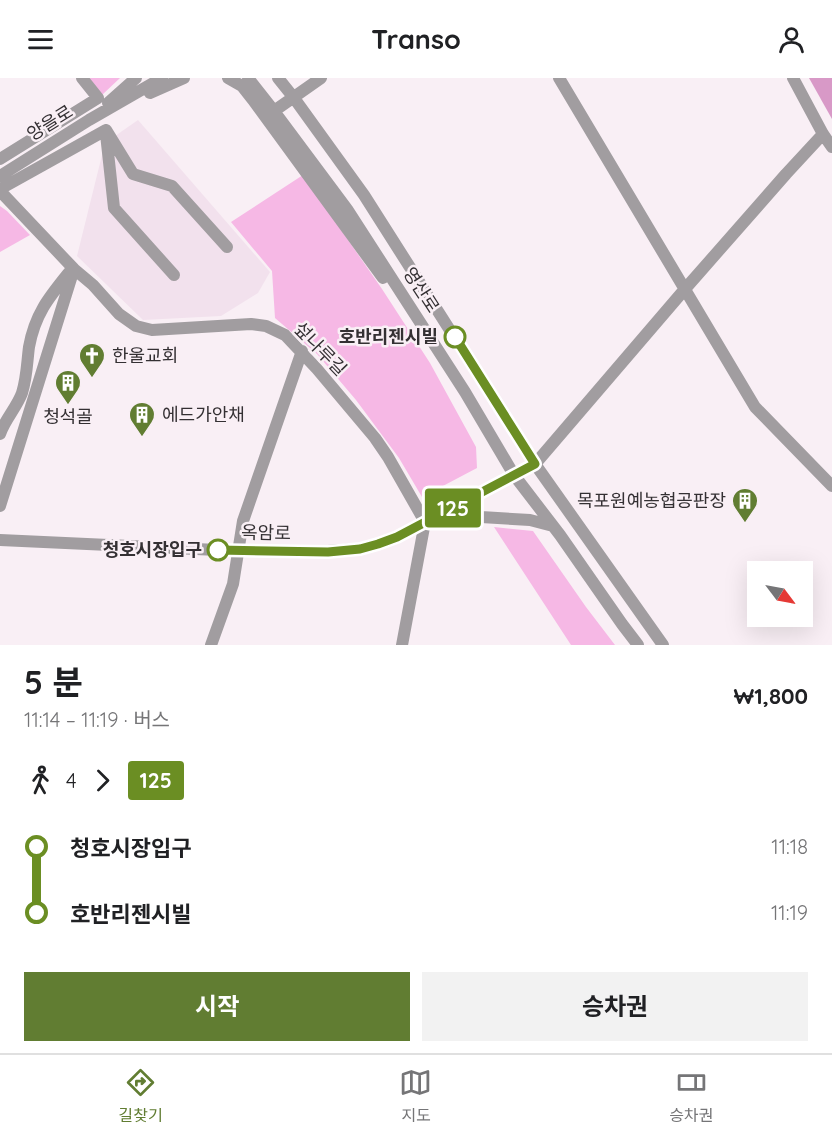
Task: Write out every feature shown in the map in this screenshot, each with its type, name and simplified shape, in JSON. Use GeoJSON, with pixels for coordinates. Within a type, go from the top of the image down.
{"type":"FeatureCollection","features":[{"type":"Feature","properties":{"kind":"street"},"geometry":{"type":"LineString","coordinates":[[0,159],[98,98],[82,78]]}},
{"type":"Feature","properties":{"kind":"street"},"geometry":{"type":"LineString","coordinates":[[89,120],[136,78]]}},
{"type":"Feature","properties":{"kind":"street","name":"양을로"},"geometry":{"type":"LineString","coordinates":[[89,120],[148,78]]}},
{"type":"Feature","properties":{"kind":"street","name":"양을로"},"geometry":{"type":"LineString","coordinates":[[0,176],[89,120],[162,78]]}},
{"type":"Feature","properties":{"kind":"street"},"geometry":{"type":"LineString","coordinates":[[89,120],[184,78]]}},
{"type":"Feature","properties":{"kind":"street"},"geometry":{"type":"LineString","coordinates":[[228,78],[242,86],[254,100],[465,392]]}},
{"type":"Feature","properties":{"kind":"street","name":"영산로"},"geometry":{"type":"LineString","coordinates":[[248,78],[347,209],[465,392],[514,475],[638,645]]}},
{"type":"Feature","properties":{"kind":"street","name":"영산로"},"geometry":{"type":"LineString","coordinates":[[278,78],[364,195],[535,464],[663,645]]}},
{"type":"Feature","properties":{"kind":"street"},"geometry":{"type":"LineString","coordinates":[[274,111],[321,78]]}},
{"type":"Feature","properties":{"kind":"street"},"geometry":{"type":"LineString","coordinates":[[559,78],[756,406],[832,486]]}},
{"type":"Feature","properties":{"kind":"street"},"geometry":{"type":"LineString","coordinates":[[793,78],[832,147]]}},
{"type":"Feature","properties":{"kind":"street"},"geometry":{"type":"LineString","coordinates":[[0,190],[106,130]]}},
{"type":"Feature","properties":{"kind":"street"},"geometry":{"type":"LineString","coordinates":[[106,130],[133,174],[172,186],[227,247]]}},
{"type":"Feature","properties":{"kind":"street"},"geometry":{"type":"LineString","coordinates":[[106,130],[114,208],[174,275]]}},
{"type":"Feature","properties":{"kind":"street"},"geometry":{"type":"LineString","coordinates":[[535,464],[685,289],[823,134]]}},
{"type":"Feature","properties":{"kind":"street","name":"섶나루길"},"geometry":{"type":"LineString","coordinates":[[0,190],[119,314],[136,326],[152,330],[252,324],[266,326],[285,335],[302,351],[375,438],[425,522]]}},
{"type":"Feature","properties":{"kind":"street"},"geometry":{"type":"LineString","coordinates":[[0,434],[22,393],[36,321],[46,300],[74,268]]}},
{"type":"Feature","properties":{"kind":"street"},"geometry":{"type":"LineString","coordinates":[[0,506],[74,268]]}},
{"type":"Feature","properties":{"kind":"street"},"geometry":{"type":"LineString","coordinates":[[211,645],[233,584],[243,521],[302,351]]}},
{"type":"Feature","properties":{"kind":"street","name":"옥암로"},"geometry":{"type":"LineString","coordinates":[[0,540],[239,551],[328,552],[360,549],[397,537],[535,464]]}},
{"type":"Feature","properties":{"kind":"street"},"geometry":{"type":"LineString","coordinates":[[445,512],[530,520],[553,526]]}},
{"type":"Feature","properties":{"kind":"street"},"geometry":{"type":"LineString","coordinates":[[402,645],[425,522]]}},
{"type":"Feature","properties":{"kind":"shaded area"},"geometry":{"type":"Polygon","coordinates":[[[89,78],[120,78],[102,95],[89,78]]]}},
{"type":"Feature","properties":{"kind":"shaded area"},"geometry":{"type":"Polygon","coordinates":[[[809,78],[832,78],[832,119],[809,78]]]}},
{"type":"Feature","properties":{"kind":"shaded area"},"geometry":{"type":"Polygon","coordinates":[[[138,120],[270,272],[258,293],[221,316],[143,320],[77,256],[105,143],[138,120]]]}},
{"type":"Feature","properties":{"kind":"shaded area"},"geometry":{"type":"Polygon","coordinates":[[[303,175],[430,363],[476,447],[477,468],[422,497],[399,458],[356,400],[317,354],[275,318],[272,271],[231,222],[303,175]]]}},
{"type":"Feature","properties":{"kind":"shaded area"},"geometry":{"type":"Polygon","coordinates":[[[0,206],[30,235],[0,252],[0,206]]]}},
{"type":"Feature","properties":{"kind":"shaded area"},"geometry":{"type":"Polygon","coordinates":[[[494,527],[533,531],[615,645],[571,645],[494,527]]]}},
{"type":"Feature","properties":{"kind":"bus line","name":"125"},"geometry":{"type":"LineString","coordinates":[[218,550],[328,552],[360,549],[397,537],[535,464],[455,337]]}},
{"type":"Feature","properties":{"kind":"place","name":"호반리젠시빌"},"geometry":{"type":"Point","coordinates":[455,337]}},
{"type":"Feature","properties":{"kind":"place","name":"한울교회"},"geometry":{"type":"Point","coordinates":[92,379]}},
{"type":"Feature","properties":{"kind":"place","name":"청석골"},"geometry":{"type":"Point","coordinates":[68,406]}},
{"type":"Feature","properties":{"kind":"place","name":"에드가안채"},"geometry":{"type":"Point","coordinates":[142,438]}},
{"type":"Feature","properties":{"kind":"place","name":"목포원예농협공판장"},"geometry":{"type":"Point","coordinates":[745,524]}},
{"type":"Feature","properties":{"kind":"place","name":"청호시장입구"},"geometry":{"type":"Point","coordinates":[218,550]}}]}
